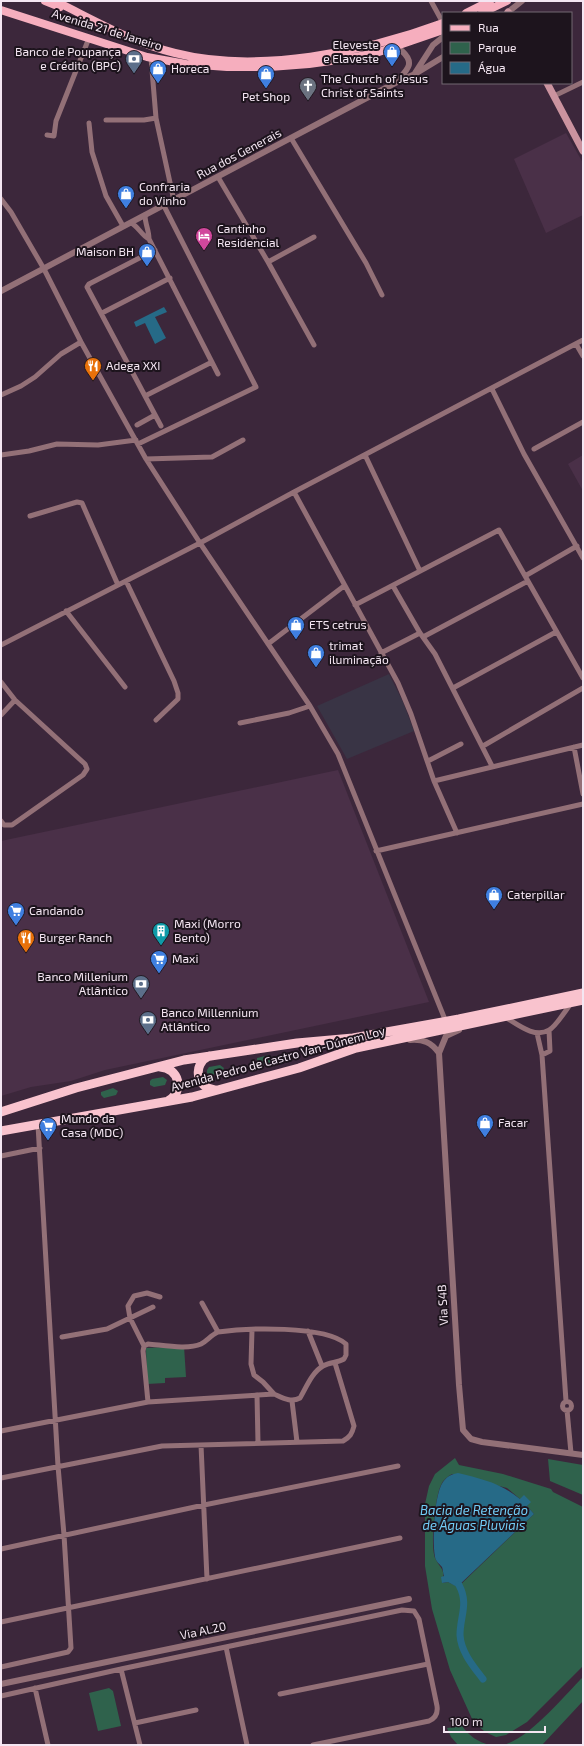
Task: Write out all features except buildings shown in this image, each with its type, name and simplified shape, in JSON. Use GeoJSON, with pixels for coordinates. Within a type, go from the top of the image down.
{"type":"FeatureCollection","features":[{"type":"Feature","properties":{"kind":"highway","name":"Avenida Pedro de Castro Van-Dúnem Loy"},"geometry":{"type":"LineString","coordinates":[[1,1112],[76,1088],[184,1060],[297,1043],[353,1038],[446,1022],[583,993]]}},
{"type":"Feature","properties":{"kind":"highway","name":"Avenida Pedro de Castro Van-Dúnem Loy"},"geometry":{"type":"LineString","coordinates":[[1,1131],[165,1102],[221,1090],[311,1065],[356,1048],[583,1000]]}},
{"type":"Feature","properties":{"kind":"highway"},"geometry":{"type":"LineString","coordinates":[[212,1055],[200,1063],[198,1072],[199,1078],[206,1088],[221,1090]]}},
{"type":"Feature","properties":{"kind":"highway"},"geometry":{"type":"LineString","coordinates":[[157,1067],[171,1070],[178,1080],[178,1088],[176,1093],[170,1100],[165,1102]]}},
{"type":"Feature","properties":{"kind":"main road"},"geometry":{"type":"LineString","coordinates":[[45,1],[86,17]]}},
{"type":"Feature","properties":{"kind":"main road","name":"Avenida 21 de Janeiro"},"geometry":{"type":"LineString","coordinates":[[55,1],[124,34],[173,53],[198,58],[233,61],[277,59],[342,52],[411,34],[442,23]]}},
{"type":"Feature","properties":{"kind":"main road"},"geometry":{"type":"LineString","coordinates":[[468,12],[490,1]]}},
{"type":"Feature","properties":{"kind":"main road"},"geometry":{"type":"LineString","coordinates":[[484,12],[507,1]]}},
{"type":"Feature","properties":{"kind":"main road"},"geometry":{"type":"LineString","coordinates":[[1,3],[8,8],[80,35]]}},
{"type":"Feature","properties":{"kind":"main road","name":"Avenida 21 de Janeiro"},"geometry":{"type":"LineString","coordinates":[[1,10],[151,58],[186,64],[228,67],[270,67],[309,64],[376,53],[442,30]]}},
{"type":"Feature","properties":{"kind":"main road"},"geometry":{"type":"LineString","coordinates":[[548,84],[583,151]]}},
{"type":"Feature","properties":{"kind":"street"},"geometry":{"type":"LineString","coordinates":[[431,1],[442,21]]}},
{"type":"Feature","properties":{"kind":"street"},"geometry":{"type":"LineString","coordinates":[[508,12],[522,1]]}},
{"type":"Feature","properties":{"kind":"street"},"geometry":{"type":"LineString","coordinates":[[47,135],[54,136],[59,114],[89,38]]}},
{"type":"Feature","properties":{"kind":"street"},"geometry":{"type":"LineString","coordinates":[[415,74],[433,45],[442,38]]}},
{"type":"Feature","properties":{"kind":"street"},"geometry":{"type":"LineString","coordinates":[[376,53],[394,50],[402,51],[408,56],[410,63],[408,70],[397,82]]}},
{"type":"Feature","properties":{"kind":"street"},"geometry":{"type":"LineString","coordinates":[[151,58],[156,118],[174,201]]}},
{"type":"Feature","properties":{"kind":"street","name":"Rua dos Generais"},"geometry":{"type":"LineString","coordinates":[[1,291],[397,82],[415,74],[442,58]]}},
{"type":"Feature","properties":{"kind":"street"},"geometry":{"type":"LineString","coordinates":[[554,96],[583,82]]}},
{"type":"Feature","properties":{"kind":"street"},"geometry":{"type":"LineString","coordinates":[[106,120],[144,120],[156,118]]}},
{"type":"Feature","properties":{"kind":"street"},"geometry":{"type":"LineString","coordinates":[[89,123],[92,152],[106,196],[123,226]]}},
{"type":"Feature","properties":{"kind":"street"},"geometry":{"type":"LineString","coordinates":[[291,138],[366,263],[382,295]]}},
{"type":"Feature","properties":{"kind":"street"},"geometry":{"type":"LineString","coordinates":[[218,177],[268,262],[314,345]]}},
{"type":"Feature","properties":{"kind":"street"},"geometry":{"type":"LineString","coordinates":[[1,198],[44,268],[81,342],[146,459],[200,543],[310,706],[338,754],[446,1022]]}},
{"type":"Feature","properties":{"kind":"street"},"geometry":{"type":"LineString","coordinates":[[1,455],[29,451],[57,444],[98,445],[137,442],[256,386],[164,206]]}},
{"type":"Feature","properties":{"kind":"street"},"geometry":{"type":"LineString","coordinates":[[145,215],[145,224],[149,232],[149,239],[218,374]]}},
{"type":"Feature","properties":{"kind":"street"},"geometry":{"type":"LineString","coordinates":[[131,223],[138,227],[143,236],[149,239]]}},
{"type":"Feature","properties":{"kind":"street"},"geometry":{"type":"LineString","coordinates":[[143,236],[147,235],[149,232]]}},
{"type":"Feature","properties":{"kind":"street"},"geometry":{"type":"LineString","coordinates":[[268,262],[314,237]]}},
{"type":"Feature","properties":{"kind":"street"},"geometry":{"type":"LineString","coordinates":[[155,250],[88,285],[161,426]]}},
{"type":"Feature","properties":{"kind":"street"},"geometry":{"type":"LineString","coordinates":[[102,313],[170,278]]}},
{"type":"Feature","properties":{"kind":"street"},"geometry":{"type":"LineString","coordinates":[[1,645],[200,543],[583,340]]}},
{"type":"Feature","properties":{"kind":"street"},"geometry":{"type":"LineString","coordinates":[[1,395],[21,386],[35,377],[61,354],[81,342]]}},
{"type":"Feature","properties":{"kind":"street"},"geometry":{"type":"LineString","coordinates":[[576,344],[583,356]]}},
{"type":"Feature","properties":{"kind":"street"},"geometry":{"type":"LineString","coordinates":[[145,396],[212,362]]}},
{"type":"Feature","properties":{"kind":"street"},"geometry":{"type":"LineString","coordinates":[[492,389],[524,454],[583,558]]}},
{"type":"Feature","properties":{"kind":"street"},"geometry":{"type":"LineString","coordinates":[[137,425],[155,415]]}},
{"type":"Feature","properties":{"kind":"street"},"geometry":{"type":"LineString","coordinates":[[534,449],[583,422]]}},
{"type":"Feature","properties":{"kind":"street"},"geometry":{"type":"LineString","coordinates":[[146,459],[212,457],[243,440]]}},
{"type":"Feature","properties":{"kind":"street"},"geometry":{"type":"LineString","coordinates":[[365,455],[420,571]]}},
{"type":"Feature","properties":{"kind":"street"},"geometry":{"type":"LineString","coordinates":[[294,492],[398,683],[411,714],[434,781],[457,833]]}},
{"type":"Feature","properties":{"kind":"street"},"geometry":{"type":"LineString","coordinates":[[30,516],[77,502],[82,503],[118,585]]}},
{"type":"Feature","properties":{"kind":"street"},"geometry":{"type":"LineString","coordinates":[[355,605],[499,530],[583,678]]}},
{"type":"Feature","properties":{"kind":"street"},"geometry":{"type":"LineString","coordinates":[[525,576],[577,546]]}},
{"type":"Feature","properties":{"kind":"street"},"geometry":{"type":"LineString","coordinates":[[126,581],[174,681],[178,693],[178,699],[156,720]]}},
{"type":"Feature","properties":{"kind":"street"},"geometry":{"type":"LineString","coordinates":[[381,653],[422,635],[528,581]]}},
{"type":"Feature","properties":{"kind":"street"},"geometry":{"type":"LineString","coordinates":[[268,644],[344,586]]}},
{"type":"Feature","properties":{"kind":"street"},"geometry":{"type":"LineString","coordinates":[[394,586],[422,635],[435,654],[492,766]]}},
{"type":"Feature","properties":{"kind":"street"},"geometry":{"type":"LineString","coordinates":[[66,611],[125,687]]}},
{"type":"Feature","properties":{"kind":"street"},"geometry":{"type":"LineString","coordinates":[[453,688],[556,632]]}},
{"type":"Feature","properties":{"kind":"street"},"geometry":{"type":"LineString","coordinates":[[1,682],[15,700],[85,764],[87,769],[86,772],[12,825],[4,825],[1,821]]}},
{"type":"Feature","properties":{"kind":"street"},"geometry":{"type":"LineString","coordinates":[[483,746],[583,688]]}},
{"type":"Feature","properties":{"kind":"street"},"geometry":{"type":"LineString","coordinates":[[1,715],[15,700]]}},
{"type":"Feature","properties":{"kind":"street"},"geometry":{"type":"LineString","coordinates":[[240,723],[310,706]]}},
{"type":"Feature","properties":{"kind":"street"},"geometry":{"type":"LineString","coordinates":[[428,761],[461,744]]}},
{"type":"Feature","properties":{"kind":"street"},"geometry":{"type":"LineString","coordinates":[[434,781],[583,745]]}},
{"type":"Feature","properties":{"kind":"street"},"geometry":{"type":"LineString","coordinates":[[574,747],[583,794]]}},
{"type":"Feature","properties":{"kind":"street"},"geometry":{"type":"LineString","coordinates":[[376,851],[583,804]]}},
{"type":"Feature","properties":{"kind":"street"},"geometry":{"type":"LineString","coordinates":[[505,1017],[530,1031],[537,1033],[549,1030],[572,1003]]}},
{"type":"Feature","properties":{"kind":"street"},"geometry":{"type":"LineString","coordinates":[[391,1041],[425,1041],[430,1043],[439,1053],[443,1041],[451,1033],[484,1022]]}},
{"type":"Feature","properties":{"kind":"street"},"geometry":{"type":"LineString","coordinates":[[542,1055],[550,1051],[549,1030]]}},
{"type":"Feature","properties":{"kind":"street"},"geometry":{"type":"LineString","coordinates":[[537,1033],[542,1055],[566,1401],[569,1402],[571,1406],[567,1410],[571,1453]]}},
{"type":"Feature","properties":{"kind":"street","name":"Via S4B"},"geometry":{"type":"LineString","coordinates":[[439,1053],[463,1430],[471,1439],[482,1442],[583,1455]]}},
{"type":"Feature","properties":{"kind":"street"},"geometry":{"type":"LineString","coordinates":[[1,1667],[70,1650],[69,1607],[55,1420],[38,1125]]}},
{"type":"Feature","properties":{"kind":"street"},"geometry":{"type":"LineString","coordinates":[[1,1156],[40,1148]]}},
{"type":"Feature","properties":{"kind":"street"},"geometry":{"type":"LineString","coordinates":[[148,1402],[143,1350],[144,1346],[130,1318],[128,1306],[134,1296],[147,1293],[160,1297]]}},
{"type":"Feature","properties":{"kind":"street"},"geometry":{"type":"LineString","coordinates":[[202,1303],[218,1332]]}},
{"type":"Feature","properties":{"kind":"street"},"geometry":{"type":"LineString","coordinates":[[62,1337],[107,1329],[153,1307]]}},
{"type":"Feature","properties":{"kind":"street"},"geometry":{"type":"LineString","coordinates":[[144,1346],[148,1344],[190,1347],[198,1346],[205,1342],[211,1335],[218,1332],[252,1330],[308,1331],[333,1336],[341,1340],[346,1344],[346,1356],[344,1359],[335,1364],[322,1366],[317,1370],[300,1398],[292,1401],[274,1394],[254,1374],[251,1364],[252,1330]]}},
{"type":"Feature","properties":{"kind":"street"},"geometry":{"type":"LineString","coordinates":[[308,1331],[322,1366]]}},
{"type":"Feature","properties":{"kind":"street"},"geometry":{"type":"LineString","coordinates":[[1,1478],[162,1446],[297,1442],[343,1440],[349,1438],[354,1426],[335,1364]]}},
{"type":"Feature","properties":{"kind":"street"},"geometry":{"type":"LineString","coordinates":[[1,1432],[148,1402],[274,1394]]}},
{"type":"Feature","properties":{"kind":"street"},"geometry":{"type":"LineString","coordinates":[[257,1395],[258,1443]]}},
{"type":"Feature","properties":{"kind":"street"},"geometry":{"type":"LineString","coordinates":[[292,1401],[297,1442]]}},
{"type":"Feature","properties":{"kind":"street"},"geometry":{"type":"LineString","coordinates":[[201,1444],[207,1579]]}},
{"type":"Feature","properties":{"kind":"street"},"geometry":{"type":"LineString","coordinates":[[1,1549],[204,1505],[398,1466]]}},
{"type":"Feature","properties":{"kind":"street"},"geometry":{"type":"LineString","coordinates":[[1,1622],[400,1538]]}},
{"type":"Feature","properties":{"kind":"street","name":"Via AL20"},"geometry":{"type":"LineString","coordinates":[[1,1684],[409,1599]]}},
{"type":"Feature","properties":{"kind":"street"},"geometry":{"type":"LineString","coordinates":[[1,1696],[226,1647],[410,1610],[414,1611],[418,1616],[438,1711],[433,1719],[313,1745]]}},
{"type":"Feature","properties":{"kind":"street"},"geometry":{"type":"LineString","coordinates":[[226,1647],[247,1745]]}},
{"type":"Feature","properties":{"kind":"street"},"geometry":{"type":"LineString","coordinates":[[280,1694],[428,1664]]}},
{"type":"Feature","properties":{"kind":"street"},"geometry":{"type":"LineString","coordinates":[[121,1669],[140,1745]]}},
{"type":"Feature","properties":{"kind":"street"},"geometry":{"type":"LineString","coordinates":[[35,1688],[48,1745]]}},
{"type":"Feature","properties":{"kind":"street"},"geometry":{"type":"LineString","coordinates":[[135,1723],[196,1710]]}},
{"type":"Feature","properties":{"kind":"shaded area"},"geometry":{"type":"Polygon","coordinates":[[[566,133],[583,163],[583,215],[546,233],[514,159],[566,133]]]}},
{"type":"Feature","properties":{"kind":"shaded area"},"geometry":{"type":"Polygon","coordinates":[[[583,455],[583,491],[568,464],[583,455]]]}},
{"type":"Feature","properties":{"kind":"shaded area"},"geometry":{"type":"Polygon","coordinates":[[[389,674],[403,702],[414,731],[347,759],[317,706],[389,674]]]}},
{"type":"Feature","properties":{"kind":"shaded area","name":"Maxi (Morro Bento)"},"geometry":{"type":"Polygon","coordinates":[[[338,770],[429,1002],[105,1070],[71,1081],[31,1087],[1,1096],[1,841],[338,770]]]}},
{"type":"Feature","properties":{"kind":"green space"},"geometry":{"type":"Polygon","coordinates":[[[269,1055],[273,1058],[271,1063],[260,1065],[257,1064],[257,1058],[269,1055]]]}},
{"type":"Feature","properties":{"kind":"green space"},"geometry":{"type":"Polygon","coordinates":[[[220,1065],[224,1068],[222,1073],[211,1075],[207,1073],[209,1067],[220,1065]]]}},
{"type":"Feature","properties":{"kind":"green space"},"geometry":{"type":"Polygon","coordinates":[[[163,1077],[167,1080],[165,1085],[154,1087],[150,1085],[150,1081],[152,1079],[163,1077]]]}},
{"type":"Feature","properties":{"kind":"green space"},"geometry":{"type":"Polygon","coordinates":[[[113,1088],[118,1091],[116,1095],[104,1098],[101,1095],[101,1092],[113,1088]]]}},
{"type":"Feature","properties":{"kind":"green space"},"geometry":{"type":"Polygon","coordinates":[[[184,1346],[186,1377],[165,1378],[165,1383],[147,1384],[146,1348],[184,1346]]]}},
{"type":"Feature","properties":{"kind":"green space"},"geometry":{"type":"Polygon","coordinates":[[[455,1458],[459,1465],[503,1474],[551,1489],[553,1492],[583,1507],[583,1666],[527,1722],[506,1735],[496,1737],[485,1732],[473,1721],[450,1670],[432,1609],[425,1566],[425,1504],[429,1486],[435,1474],[455,1458]],[[452,1474],[443,1482],[439,1491],[435,1510],[433,1532],[435,1558],[443,1571],[442,1583],[448,1582],[458,1587],[534,1514],[527,1506],[530,1502],[520,1499],[507,1488],[452,1474]]]}},
{"type":"Feature","properties":{"kind":"green space"},"geometry":{"type":"Polygon","coordinates":[[[548,1459],[583,1465],[583,1495],[550,1481],[548,1459]]]}},
{"type":"Feature","properties":{"kind":"green space"},"geometry":{"type":"Polygon","coordinates":[[[583,1677],[583,1701],[542,1745],[503,1745],[524,1735],[535,1726],[583,1677]]]}},
{"type":"Feature","properties":{"kind":"green space"},"geometry":{"type":"Polygon","coordinates":[[[109,1688],[113,1691],[121,1726],[98,1731],[89,1693],[109,1688]]]}},
{"type":"Feature","properties":{"kind":"green space"},"geometry":{"type":"Polygon","coordinates":[[[462,1726],[474,1738],[490,1745],[458,1745],[451,1737],[447,1728],[462,1726]]]}},
{"type":"Feature","properties":{"kind":"water"},"geometry":{"type":"Polygon","coordinates":[[[164,307],[167,312],[155,317],[166,338],[155,344],[145,323],[136,327],[134,322],[164,307]]]}},
{"type":"Feature","properties":{"kind":"water","name":"Bacia de Retenção de Águas Pluviais"},"geometry":{"type":"Polygon","coordinates":[[[458,1473],[498,1485],[520,1499],[524,1495],[531,1502],[527,1506],[534,1514],[457,1587],[448,1582],[442,1583],[441,1577],[444,1576],[442,1567],[435,1559],[434,1518],[440,1488],[443,1482],[446,1478],[458,1473]]]}},
{"type":"Feature","properties":{"kind":"waterway"},"geometry":{"type":"LineString","coordinates":[[459,1585],[464,1604],[460,1628],[461,1641],[465,1653],[483,1679]]}},
{"type":"Feature","properties":{"kind":"place","name":"Eleveste e Elaveste"},"geometry":{"type":"Point","coordinates":[392,67]}},
{"type":"Feature","properties":{"kind":"place","name":"Banco de Poupança e Crédito (BPC)"},"geometry":{"type":"Point","coordinates":[134,74]}},
{"type":"Feature","properties":{"kind":"place","name":"Horeca"},"geometry":{"type":"Point","coordinates":[158,84]}},
{"type":"Feature","properties":{"kind":"place","name":"Pet Shop"},"geometry":{"type":"Point","coordinates":[266,89]}},
{"type":"Feature","properties":{"kind":"place","name":"The Church of Jesus Christ of Saints"},"geometry":{"type":"Point","coordinates":[308,101]}},
{"type":"Feature","properties":{"kind":"place","name":"Confraria do Vinho"},"geometry":{"type":"Point","coordinates":[126,209]}},
{"type":"Feature","properties":{"kind":"place","name":"Cantinho Residencial"},"geometry":{"type":"Point","coordinates":[204,251]}},
{"type":"Feature","properties":{"kind":"place","name":"Maison BH"},"geometry":{"type":"Point","coordinates":[147,267]}},
{"type":"Feature","properties":{"kind":"place","name":"Adega XXI"},"geometry":{"type":"Point","coordinates":[93,381]}},
{"type":"Feature","properties":{"kind":"place","name":"ETS cetrus"},"geometry":{"type":"Point","coordinates":[296,640]}},
{"type":"Feature","properties":{"kind":"place","name":"trimat iluminação"},"geometry":{"type":"Point","coordinates":[316,668]}},
{"type":"Feature","properties":{"kind":"place","name":"Caterpillar"},"geometry":{"type":"Point","coordinates":[494,910]}},
{"type":"Feature","properties":{"kind":"place","name":"Candando"},"geometry":{"type":"Point","coordinates":[16,926]}},
{"type":"Feature","properties":{"kind":"place","name":"Maxi (Morro Bento)"},"geometry":{"type":"Point","coordinates":[161,946]}},
{"type":"Feature","properties":{"kind":"place","name":"Burger Ranch"},"geometry":{"type":"Point","coordinates":[26,953]}},
{"type":"Feature","properties":{"kind":"place","name":"Maxi"},"geometry":{"type":"Point","coordinates":[159,974]}},
{"type":"Feature","properties":{"kind":"place","name":"Banco Millenium Atlântico"},"geometry":{"type":"Point","coordinates":[141,999]}},
{"type":"Feature","properties":{"kind":"place","name":"Banco Millennium Atlântico"},"geometry":{"type":"Point","coordinates":[148,1035]}},
{"type":"Feature","properties":{"kind":"place","name":"Facar"},"geometry":{"type":"Point","coordinates":[485,1138]}},
{"type":"Feature","properties":{"kind":"place","name":"Mundo da Casa (MDC)"},"geometry":{"type":"Point","coordinates":[48,1141]}}]}
